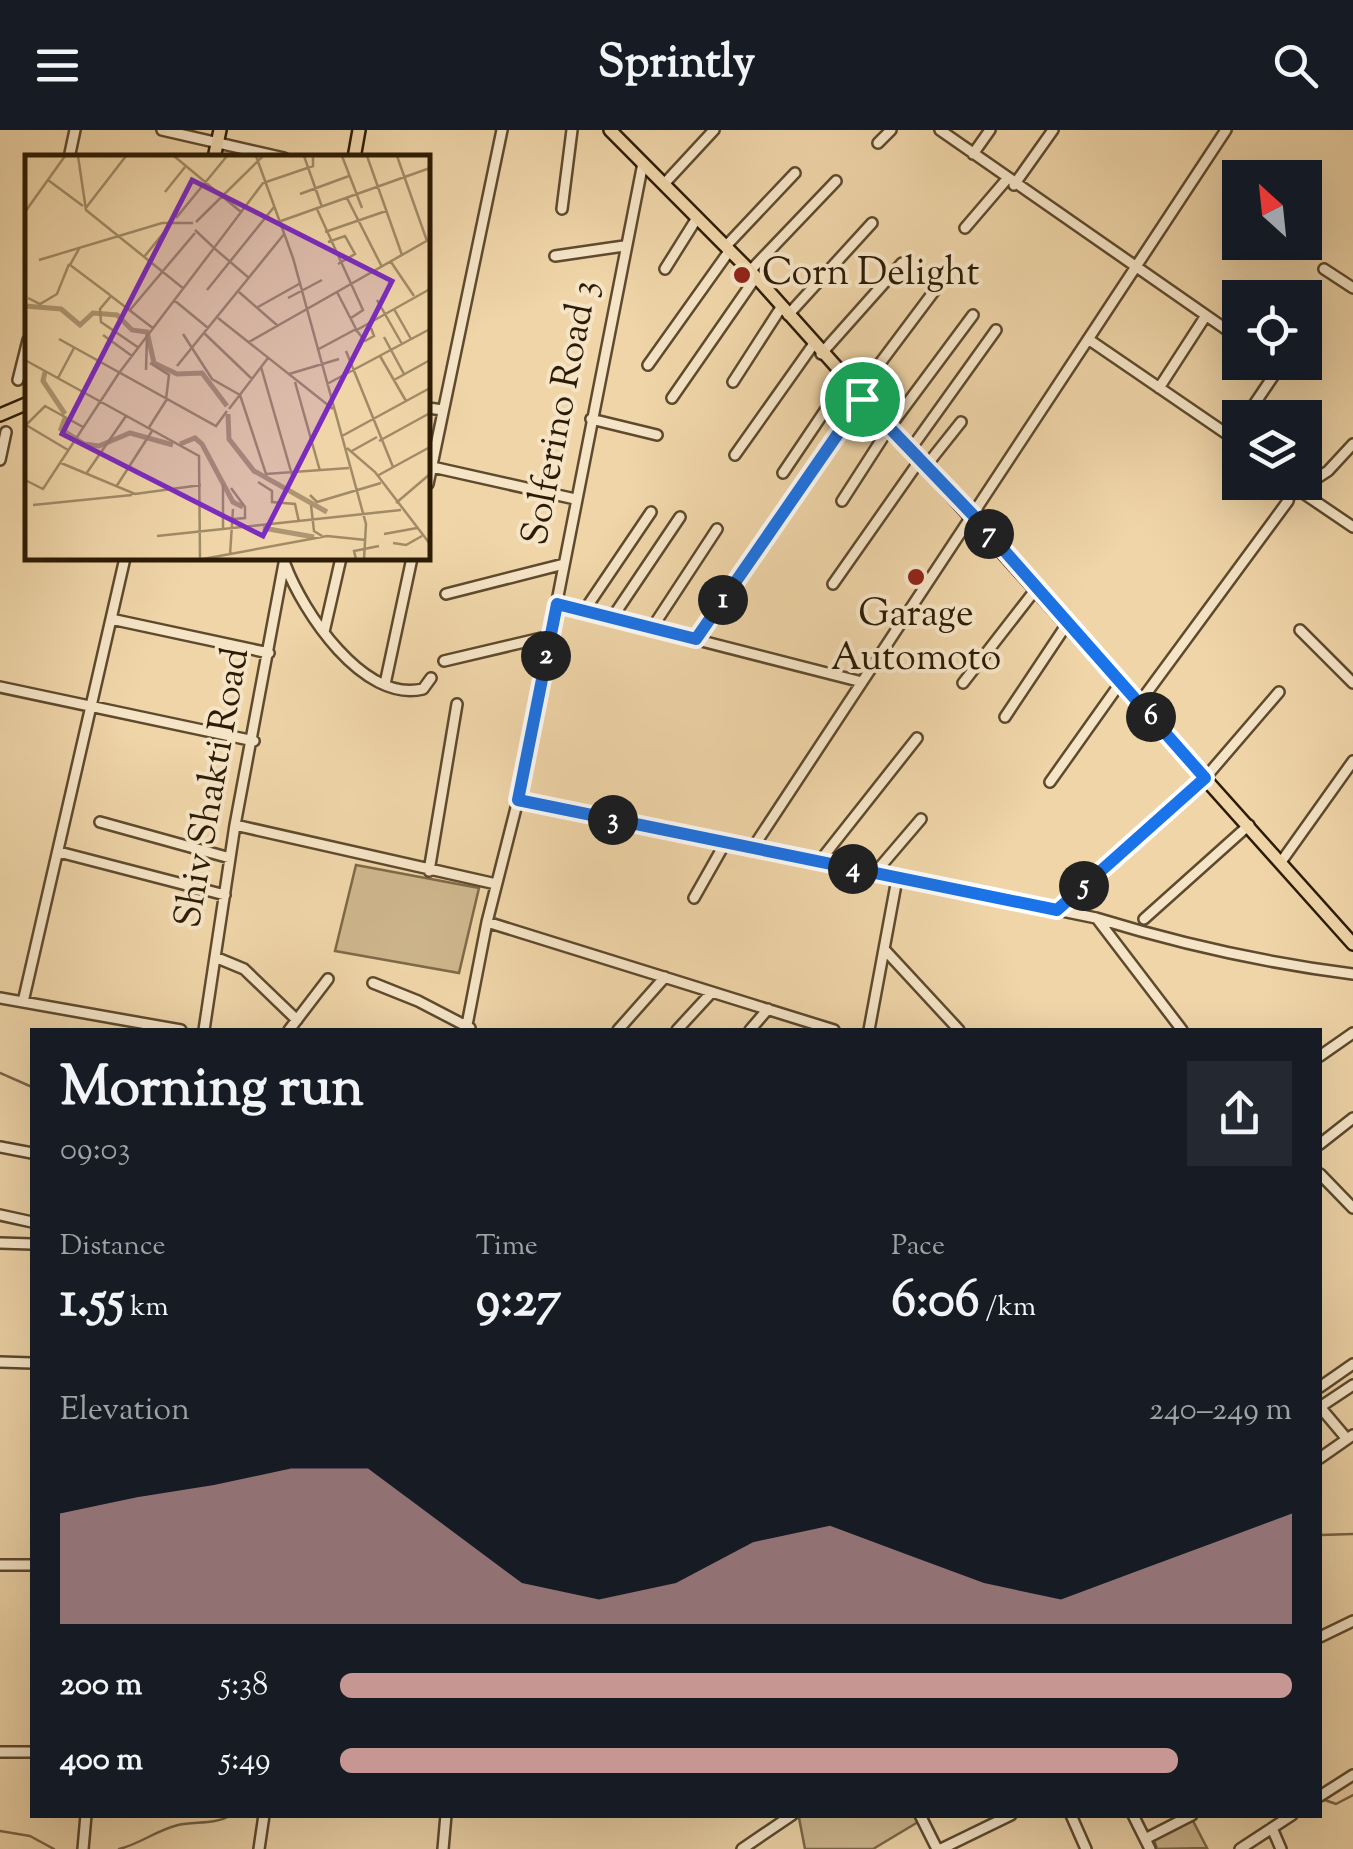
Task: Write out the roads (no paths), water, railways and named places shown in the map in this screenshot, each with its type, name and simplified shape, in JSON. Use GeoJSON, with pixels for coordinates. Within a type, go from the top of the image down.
{"type":"FeatureCollection","features":[{"type":"Feature","properties":{"kind":"main road"},"geometry":{"type":"LineString","coordinates":[[355,155],[359,130]]}},
{"type":"Feature","properties":{"kind":"main road"},"geometry":{"type":"LineString","coordinates":[[610,130],[753,274],[817,350],[972,514],[1353,944]]}},
{"type":"Feature","properties":{"kind":"main road"},"geometry":{"type":"LineString","coordinates":[[0,415],[25,403]]}},
{"type":"Feature","properties":{"kind":"street"},"geometry":{"type":"LineString","coordinates":[[70,155],[75,130]]}},
{"type":"Feature","properties":{"kind":"street"},"geometry":{"type":"LineString","coordinates":[[162,130],[219,136],[275,155]]}},
{"type":"Feature","properties":{"kind":"street"},"geometry":{"type":"LineString","coordinates":[[430,462],[502,130]]}},
{"type":"Feature","properties":{"kind":"street"},"geometry":{"type":"LineString","coordinates":[[562,208],[572,130]]}},
{"type":"Feature","properties":{"kind":"street"},"geometry":{"type":"LineString","coordinates":[[664,184],[714,130]]}},
{"type":"Feature","properties":{"kind":"street"},"geometry":{"type":"LineString","coordinates":[[878,143],[890,130]]}},
{"type":"Feature","properties":{"kind":"street"},"geometry":{"type":"LineString","coordinates":[[940,130],[1222,327]]}},
{"type":"Feature","properties":{"kind":"street"},"geometry":{"type":"LineString","coordinates":[[973,154],[990,130]]}},
{"type":"Feature","properties":{"kind":"street"},"geometry":{"type":"LineString","coordinates":[[965,228],[1053,130]]}},
{"type":"Feature","properties":{"kind":"street"},"geometry":{"type":"LineString","coordinates":[[752,849],[1226,130]]}},
{"type":"Feature","properties":{"kind":"street","name":"Solferino Road 3"},"geometry":{"type":"LineString","coordinates":[[468,1028],[486,922],[518,800],[643,163]]}},
{"type":"Feature","properties":{"kind":"street"},"geometry":{"type":"LineString","coordinates":[[648,365],[728,248],[795,173]]}},
{"type":"Feature","properties":{"kind":"street"},"geometry":{"type":"LineString","coordinates":[[672,398],[753,274],[836,181]]}},
{"type":"Feature","properties":{"kind":"street"},"geometry":{"type":"LineString","coordinates":[[665,269],[697,218]]}},
{"type":"Feature","properties":{"kind":"street"},"geometry":{"type":"LineString","coordinates":[[733,382],[785,311],[872,223]]}},
{"type":"Feature","properties":{"kind":"street"},"geometry":{"type":"LineString","coordinates":[[555,256],[624,246]]}},
{"type":"Feature","properties":{"kind":"street"},"geometry":{"type":"LineString","coordinates":[[734,455],[817,350],[902,262]]}},
{"type":"Feature","properties":{"kind":"street"},"geometry":{"type":"LineString","coordinates":[[1324,270],[1353,288]]}},
{"type":"Feature","properties":{"kind":"street"},"geometry":{"type":"LineString","coordinates":[[696,639],[859,396],[942,282]]}},
{"type":"Feature","properties":{"kind":"street"},"geometry":{"type":"LineString","coordinates":[[842,501],[889,428],[973,315]]}},
{"type":"Feature","properties":{"kind":"street"},"geometry":{"type":"LineString","coordinates":[[1159,388],[1205,317]]}},
{"type":"Feature","properties":{"kind":"street"},"geometry":{"type":"LineString","coordinates":[[833,584],[919,458],[996,330]]}},
{"type":"Feature","properties":{"kind":"street"},"geometry":{"type":"LineString","coordinates":[[1088,339],[1222,431]]}},
{"type":"Feature","properties":{"kind":"street"},"geometry":{"type":"LineString","coordinates":[[18,380],[25,352]]}},
{"type":"Feature","properties":{"kind":"street"},"geometry":{"type":"LineString","coordinates":[[784,473],[845,380]]}},
{"type":"Feature","properties":{"kind":"street"},"geometry":{"type":"LineString","coordinates":[[430,408],[443,410]]}},
{"type":"Feature","properties":{"kind":"street"},"geometry":{"type":"LineString","coordinates":[[590,419],[657,435]]}},
{"type":"Feature","properties":{"kind":"street"},"geometry":{"type":"LineString","coordinates":[[919,458],[960,422]]}},
{"type":"Feature","properties":{"kind":"street"},"geometry":{"type":"LineString","coordinates":[[0,460],[6,432]]}},
{"type":"Feature","properties":{"kind":"street"},"geometry":{"type":"LineString","coordinates":[[1322,470],[1353,444]]}},
{"type":"Feature","properties":{"kind":"street"},"geometry":{"type":"LineString","coordinates":[[430,466],[576,499]]}},
{"type":"Feature","properties":{"kind":"street"},"geometry":{"type":"LineString","coordinates":[[1140,702],[1290,500]]}},
{"type":"Feature","properties":{"kind":"street"},"geometry":{"type":"LineString","coordinates":[[1307,500],[1353,527]]}},
{"type":"Feature","properties":{"kind":"street"},"geometry":{"type":"LineString","coordinates":[[584,611],[651,512]]}},
{"type":"Feature","properties":{"kind":"street"},"geometry":{"type":"LineString","coordinates":[[612,618],[680,517]]}},
{"type":"Feature","properties":{"kind":"street"},"geometry":{"type":"LineString","coordinates":[[652,628],[717,528]]}},
{"type":"Feature","properties":{"kind":"street"},"geometry":{"type":"LineString","coordinates":[[23,1002],[125,560]]}},
{"type":"Feature","properties":{"kind":"street"},"geometry":{"type":"LineString","coordinates":[[284,560],[304,606],[324,632],[369,676],[385,684],[419,690],[430,678]]}},
{"type":"Feature","properties":{"kind":"street","name":"Shiv Shakti Road"},"geometry":{"type":"LineString","coordinates":[[204,1028],[230,858],[284,560]]}},
{"type":"Feature","properties":{"kind":"street"},"geometry":{"type":"LineString","coordinates":[[324,632],[341,560]]}},
{"type":"Feature","properties":{"kind":"street"},"geometry":{"type":"LineString","coordinates":[[385,684],[412,560]]}},
{"type":"Feature","properties":{"kind":"street"},"geometry":{"type":"LineString","coordinates":[[446,594],[564,564]]}},
{"type":"Feature","properties":{"kind":"street"},"geometry":{"type":"LineString","coordinates":[[963,684],[1036,588]]}},
{"type":"Feature","properties":{"kind":"street"},"geometry":{"type":"LineString","coordinates":[[557,604],[862,682]]}},
{"type":"Feature","properties":{"kind":"street"},"geometry":{"type":"LineString","coordinates":[[110,619],[269,652]]}},
{"type":"Feature","properties":{"kind":"street"},"geometry":{"type":"LineString","coordinates":[[1005,718],[1067,624]]}},
{"type":"Feature","properties":{"kind":"street"},"geometry":{"type":"LineString","coordinates":[[1300,630],[1353,683]]}},
{"type":"Feature","properties":{"kind":"street"},"geometry":{"type":"LineString","coordinates":[[444,661],[550,636]]}},
{"type":"Feature","properties":{"kind":"street"},"geometry":{"type":"LineString","coordinates":[[1050,782],[1121,682]]}},
{"type":"Feature","properties":{"kind":"street"},"geometry":{"type":"LineString","coordinates":[[0,687],[254,741]]}},
{"type":"Feature","properties":{"kind":"street"},"geometry":{"type":"LineString","coordinates":[[1057,910],[1205,778],[1279,692]]}},
{"type":"Feature","properties":{"kind":"street"},"geometry":{"type":"LineString","coordinates":[[429,871],[457,704]]}},
{"type":"Feature","properties":{"kind":"street"},"geometry":{"type":"LineString","coordinates":[[819,862],[917,738]]}},
{"type":"Feature","properties":{"kind":"street"},"geometry":{"type":"LineString","coordinates":[[1281,862],[1353,761]]}},
{"type":"Feature","properties":{"kind":"street"},"geometry":{"type":"LineString","coordinates":[[518,800],[1096,918],[1189,945],[1281,965],[1353,974]]}},
{"type":"Feature","properties":{"kind":"street"},"geometry":{"type":"LineString","coordinates":[[874,874],[921,818]]}},
{"type":"Feature","properties":{"kind":"street"},"geometry":{"type":"LineString","coordinates":[[100,822],[230,858]]}},
{"type":"Feature","properties":{"kind":"street"},"geometry":{"type":"LineString","coordinates":[[236,825],[496,884]]}},
{"type":"Feature","properties":{"kind":"street"},"geometry":{"type":"LineString","coordinates":[[1144,919],[1249,825]]}},
{"type":"Feature","properties":{"kind":"street"},"geometry":{"type":"LineString","coordinates":[[694,898],[724,844]]}},
{"type":"Feature","properties":{"kind":"street"},"geometry":{"type":"LineString","coordinates":[[58,852],[224,894]]}},
{"type":"Feature","properties":{"kind":"street"},"geometry":{"type":"LineString","coordinates":[[869,1028],[897,878]]}},
{"type":"Feature","properties":{"kind":"street"},"geometry":{"type":"LineString","coordinates":[[1096,918],[1180,1028]]}},
{"type":"Feature","properties":{"kind":"street"},"geometry":{"type":"LineString","coordinates":[[486,922],[828,1028]]}},
{"type":"Feature","properties":{"kind":"street"},"geometry":{"type":"LineString","coordinates":[[884,949],[957,1028]]}},
{"type":"Feature","properties":{"kind":"street"},"geometry":{"type":"LineString","coordinates":[[215,957],[244,969],[297,1020]]}},
{"type":"Feature","properties":{"kind":"street"},"geometry":{"type":"LineString","coordinates":[[620,1028],[665,977]]}},
{"type":"Feature","properties":{"kind":"street"},"geometry":{"type":"LineString","coordinates":[[291,1028],[328,979]]}},
{"type":"Feature","properties":{"kind":"street"},"geometry":{"type":"LineString","coordinates":[[372,983],[466,1028]]}},
{"type":"Feature","properties":{"kind":"street"},"geometry":{"type":"LineString","coordinates":[[678,1028],[712,992]]}},
{"type":"Feature","properties":{"kind":"street"},"geometry":{"type":"LineString","coordinates":[[0,998],[171,1028]]}},
{"type":"Feature","properties":{"kind":"street"},"geometry":{"type":"LineString","coordinates":[[752,1028],[768,1009]]}},
{"type":"Feature","properties":{"kind":"street"},"geometry":{"type":"LineString","coordinates":[[1322,1055],[1353,1034]]}},
{"type":"Feature","properties":{"kind":"street"},"geometry":{"type":"LineString","coordinates":[[1322,1142],[1353,1118]]}},
{"type":"Feature","properties":{"kind":"street"},"geometry":{"type":"LineString","coordinates":[[0,1147],[30,1153]]}},
{"type":"Feature","properties":{"kind":"street"},"geometry":{"type":"LineString","coordinates":[[1322,1176],[1353,1208]]}},
{"type":"Feature","properties":{"kind":"street"},"geometry":{"type":"LineString","coordinates":[[1322,1193],[1332,1186]]}},
{"type":"Feature","properties":{"kind":"street"},"geometry":{"type":"LineString","coordinates":[[0,1216],[30,1222]]}},
{"type":"Feature","properties":{"kind":"street"},"geometry":{"type":"LineString","coordinates":[[0,1243],[30,1244]]}},
{"type":"Feature","properties":{"kind":"street"},"geometry":{"type":"LineString","coordinates":[[0,1362],[30,1363]]}},
{"type":"Feature","properties":{"kind":"street"},"geometry":{"type":"LineString","coordinates":[[1322,1386],[1353,1364]]}},
{"type":"Feature","properties":{"kind":"street"},"geometry":{"type":"LineString","coordinates":[[1322,1406],[1353,1385]]}},
{"type":"Feature","properties":{"kind":"street"},"geometry":{"type":"LineString","coordinates":[[1322,1409],[1350,1437],[1322,1457]]}},
{"type":"Feature","properties":{"kind":"street"},"geometry":{"type":"LineString","coordinates":[[0,1565],[30,1565]]}},
{"type":"Feature","properties":{"kind":"street"},"geometry":{"type":"LineString","coordinates":[[1322,1636],[1353,1621]]}},
{"type":"Feature","properties":{"kind":"street"},"geometry":{"type":"LineString","coordinates":[[0,1752],[30,1752]]}},
{"type":"Feature","properties":{"kind":"street"},"geometry":{"type":"LineString","coordinates":[[1323,1794],[1353,1775]]}},
{"type":"Feature","properties":{"kind":"street"},"geometry":{"type":"LineString","coordinates":[[83,1849],[86,1818]]}},
{"type":"Feature","properties":{"kind":"street"},"geometry":{"type":"LineString","coordinates":[[258,1849],[263,1818]]}},
{"type":"Feature","properties":{"kind":"street"},"geometry":{"type":"LineString","coordinates":[[444,1849],[446,1818]]}},
{"type":"Feature","properties":{"kind":"street"},"geometry":{"type":"LineString","coordinates":[[742,1849],[788,1818]]}},
{"type":"Feature","properties":{"kind":"street"},"geometry":{"type":"LineString","coordinates":[[922,1818],[939,1849],[1005,1818]]}},
{"type":"Feature","properties":{"kind":"street"},"geometry":{"type":"LineString","coordinates":[[1071,1818],[1086,1849]]}},
{"type":"Feature","properties":{"kind":"street"},"geometry":{"type":"LineString","coordinates":[[1135,1818],[1148,1844],[1187,1818]]}},
{"type":"Feature","properties":{"kind":"street"},"geometry":{"type":"LineString","coordinates":[[1240,1849],[1287,1818]]}},
{"type":"Feature","properties":{"kind":"street"},"geometry":{"type":"LineString","coordinates":[[1272,1828],[1281,1849]]}},
{"type":"Feature","properties":{"kind":"waterway"},"geometry":{"type":"LineString","coordinates":[[0,1073],[30,1086]]}},
{"type":"Feature","properties":{"kind":"waterway"},"geometry":{"type":"LineString","coordinates":[[1322,1535],[1353,1534]]}},
{"type":"Feature","properties":{"kind":"waterway"},"geometry":{"type":"LineString","coordinates":[[1322,1799],[1336,1804],[1353,1795]]}},
{"type":"Feature","properties":{"kind":"waterway"},"geometry":{"type":"LineString","coordinates":[[119,1849],[170,1827],[224,1818]]}},
{"type":"Feature","properties":{"kind":"waterway"},"geometry":{"type":"LineString","coordinates":[[0,1831],[30,1836],[54,1849]]}},
{"type":"Feature","properties":{"kind":"place","name":"Corn Delight"},"geometry":{"type":"Point","coordinates":[742,275]}},
{"type":"Feature","properties":{"kind":"place","name":"Garage Automoto"},"geometry":{"type":"Point","coordinates":[916,577]}}]}
